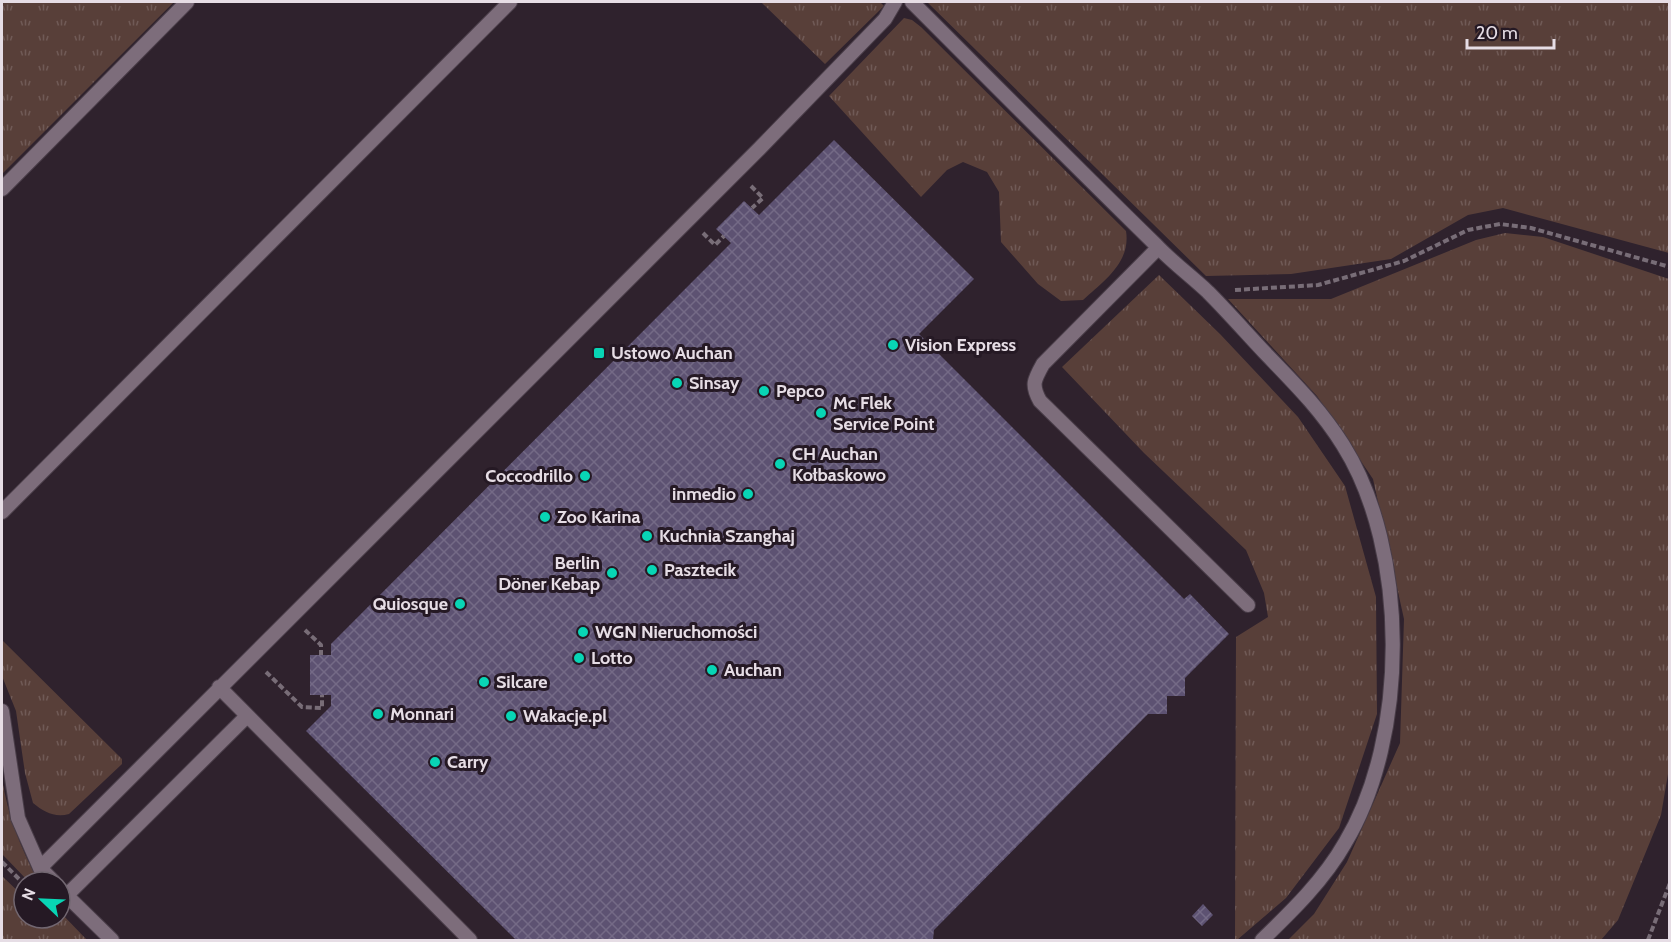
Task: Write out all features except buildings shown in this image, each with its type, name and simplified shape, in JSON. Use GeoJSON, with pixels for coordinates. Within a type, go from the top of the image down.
{"type":"FeatureCollection","features":[{"type":"Feature","properties":{"kind":"lane"},"geometry":{"type":"LineString","coordinates":[[2,189],[187,2]]}},
{"type":"Feature","properties":{"kind":"lane"},"geometry":{"type":"LineString","coordinates":[[2,512],[510,2]]}},
{"type":"Feature","properties":{"kind":"lane"},"geometry":{"type":"LineString","coordinates":[[2,711],[18,818],[28,846],[40,868],[759,149],[885,19],[895,2]]}},
{"type":"Feature","properties":{"kind":"lane"},"geometry":{"type":"LineString","coordinates":[[912,2],[1158,248],[1208,292],[1312,400],[1345,448],[1360,479],[1383,549],[1392,611],[1388,717],[1378,766],[1370,789],[1339,852],[1320,879],[1262,940]]}},
{"type":"Feature","properties":{"kind":"lane"},"geometry":{"type":"LineString","coordinates":[[1158,248],[1043,364],[1036,376],[1034,389],[1040,401],[1248,605]]}},
{"type":"Feature","properties":{"kind":"lane"},"geometry":{"type":"LineString","coordinates":[[219,687],[470,940]]}},
{"type":"Feature","properties":{"kind":"lane"},"geometry":{"type":"LineString","coordinates":[[72,882],[248,716]]}},
{"type":"Feature","properties":{"kind":"lane"},"geometry":{"type":"LineString","coordinates":[[72,900],[112,940]]}},
{"type":"Feature","properties":{"kind":"path"},"geometry":{"type":"LineString","coordinates":[[749,183],[763,198],[752,208]]}},
{"type":"Feature","properties":{"kind":"path"},"geometry":{"type":"LineString","coordinates":[[1208,292],[1318,285],[1404,261],[1468,230],[1500,224],[1531,228],[1670,267]]}},
{"type":"Feature","properties":{"kind":"path"},"geometry":{"type":"LineString","coordinates":[[698,228],[715,245],[724,237]]}},
{"type":"Feature","properties":{"kind":"path"},"geometry":{"type":"LineString","coordinates":[[303,628],[321,645],[321,655]]}},
{"type":"Feature","properties":{"kind":"path"},"geometry":{"type":"LineString","coordinates":[[262,669],[302,707],[322,708],[322,695]]}},
{"type":"Feature","properties":{"kind":"path"},"geometry":{"type":"LineString","coordinates":[[1648,940],[1670,883]]}},
{"type":"Feature","properties":{"kind":"green space"},"geometry":{"type":"Polygon","coordinates":[[[2,2],[174,2],[2,174],[2,2]]]}},
{"type":"Feature","properties":{"kind":"green space"},"geometry":{"type":"Polygon","coordinates":[[[761,2],[880,2],[884,6],[825,64],[761,2]]]}},
{"type":"Feature","properties":{"kind":"green space"},"geometry":{"type":"Polygon","coordinates":[[[927,2],[1669,2],[1669,253],[1503,208],[1468,215],[1391,259],[1291,274],[1206,276],[927,2]]]}},
{"type":"Feature","properties":{"kind":"green space"},"geometry":{"type":"Polygon","coordinates":[[[904,18],[912,20],[921,27],[1126,231],[1124,252],[1120,261],[1107,278],[1083,300],[1061,301],[1038,284],[1001,242],[999,192],[987,172],[963,162],[947,170],[921,197],[829,96],[904,18]]]}},
{"type":"Feature","properties":{"kind":"green space"},"geometry":{"type":"Polygon","coordinates":[[[1505,233],[1543,237],[1669,279],[1669,768],[1661,815],[1618,920],[1601,940],[1288,940],[1314,914],[1347,862],[1400,743],[1404,619],[1373,479],[1317,396],[1228,299],[1331,299],[1476,240],[1505,233]]]}},
{"type":"Feature","properties":{"kind":"green space"},"geometry":{"type":"Polygon","coordinates":[[[1159,275],[1220,334],[1298,417],[1345,486],[1376,597],[1377,714],[1339,828],[1286,898],[1237,940],[1235,940],[1236,637],[1268,617],[1264,593],[1246,550],[1144,453],[1062,367],[1159,275]]]}},
{"type":"Feature","properties":{"kind":"green space"},"geometry":{"type":"Polygon","coordinates":[[[2,640],[122,759],[122,764],[69,814],[50,813],[33,803],[25,773],[16,711],[2,676],[2,640]]]}},
{"type":"Feature","properties":{"kind":"green space"},"geometry":{"type":"Polygon","coordinates":[[[2,779],[15,831],[33,870],[17,870],[2,854],[2,779]]]}},
{"type":"Feature","properties":{"kind":"green space"},"geometry":{"type":"Polygon","coordinates":[[[2,876],[12,886],[12,930],[72,930],[72,924],[87,940],[2,940],[2,876]]]}},
{"type":"Feature","properties":{"kind":"place","name":"Vision Express"},"geometry":{"type":"Point","coordinates":[893,345]}},
{"type":"Feature","properties":{"kind":"place","name":"Ustowo Auchan"},"geometry":{"type":"Point","coordinates":[599,353]}},
{"type":"Feature","properties":{"kind":"place","name":"Sinsay"},"geometry":{"type":"Point","coordinates":[677,383]}},
{"type":"Feature","properties":{"kind":"place","name":"Pepco"},"geometry":{"type":"Point","coordinates":[764,391]}},
{"type":"Feature","properties":{"kind":"place","name":"Mc Flek Service Point"},"geometry":{"type":"Point","coordinates":[821,413]}},
{"type":"Feature","properties":{"kind":"place","name":"CH Auchan Kołbaskowo"},"geometry":{"type":"Point","coordinates":[780,464]}},
{"type":"Feature","properties":{"kind":"place","name":"Coccodrillo"},"geometry":{"type":"Point","coordinates":[585,476]}},
{"type":"Feature","properties":{"kind":"place","name":"inmedio"},"geometry":{"type":"Point","coordinates":[748,494]}},
{"type":"Feature","properties":{"kind":"place","name":"Zoo Karina"},"geometry":{"type":"Point","coordinates":[545,517]}},
{"type":"Feature","properties":{"kind":"place","name":"Kuchnia Szanghaj"},"geometry":{"type":"Point","coordinates":[647,536]}},
{"type":"Feature","properties":{"kind":"place","name":"Pasztecik"},"geometry":{"type":"Point","coordinates":[652,570]}},
{"type":"Feature","properties":{"kind":"place","name":"Berlin Döner Kebap"},"geometry":{"type":"Point","coordinates":[612,573]}},
{"type":"Feature","properties":{"kind":"place","name":"Quiosque"},"geometry":{"type":"Point","coordinates":[460,604]}},
{"type":"Feature","properties":{"kind":"place","name":"WGN Nieruchomości"},"geometry":{"type":"Point","coordinates":[583,632]}},
{"type":"Feature","properties":{"kind":"place","name":"Lotto"},"geometry":{"type":"Point","coordinates":[579,658]}},
{"type":"Feature","properties":{"kind":"place","name":"Auchan"},"geometry":{"type":"Point","coordinates":[712,670]}},
{"type":"Feature","properties":{"kind":"place","name":"Silcare"},"geometry":{"type":"Point","coordinates":[484,682]}},
{"type":"Feature","properties":{"kind":"place","name":"Monnari"},"geometry":{"type":"Point","coordinates":[378,714]}},
{"type":"Feature","properties":{"kind":"place","name":"Wakacje.pl"},"geometry":{"type":"Point","coordinates":[511,716]}},
{"type":"Feature","properties":{"kind":"place","name":"Carry"},"geometry":{"type":"Point","coordinates":[435,762]}}]}
